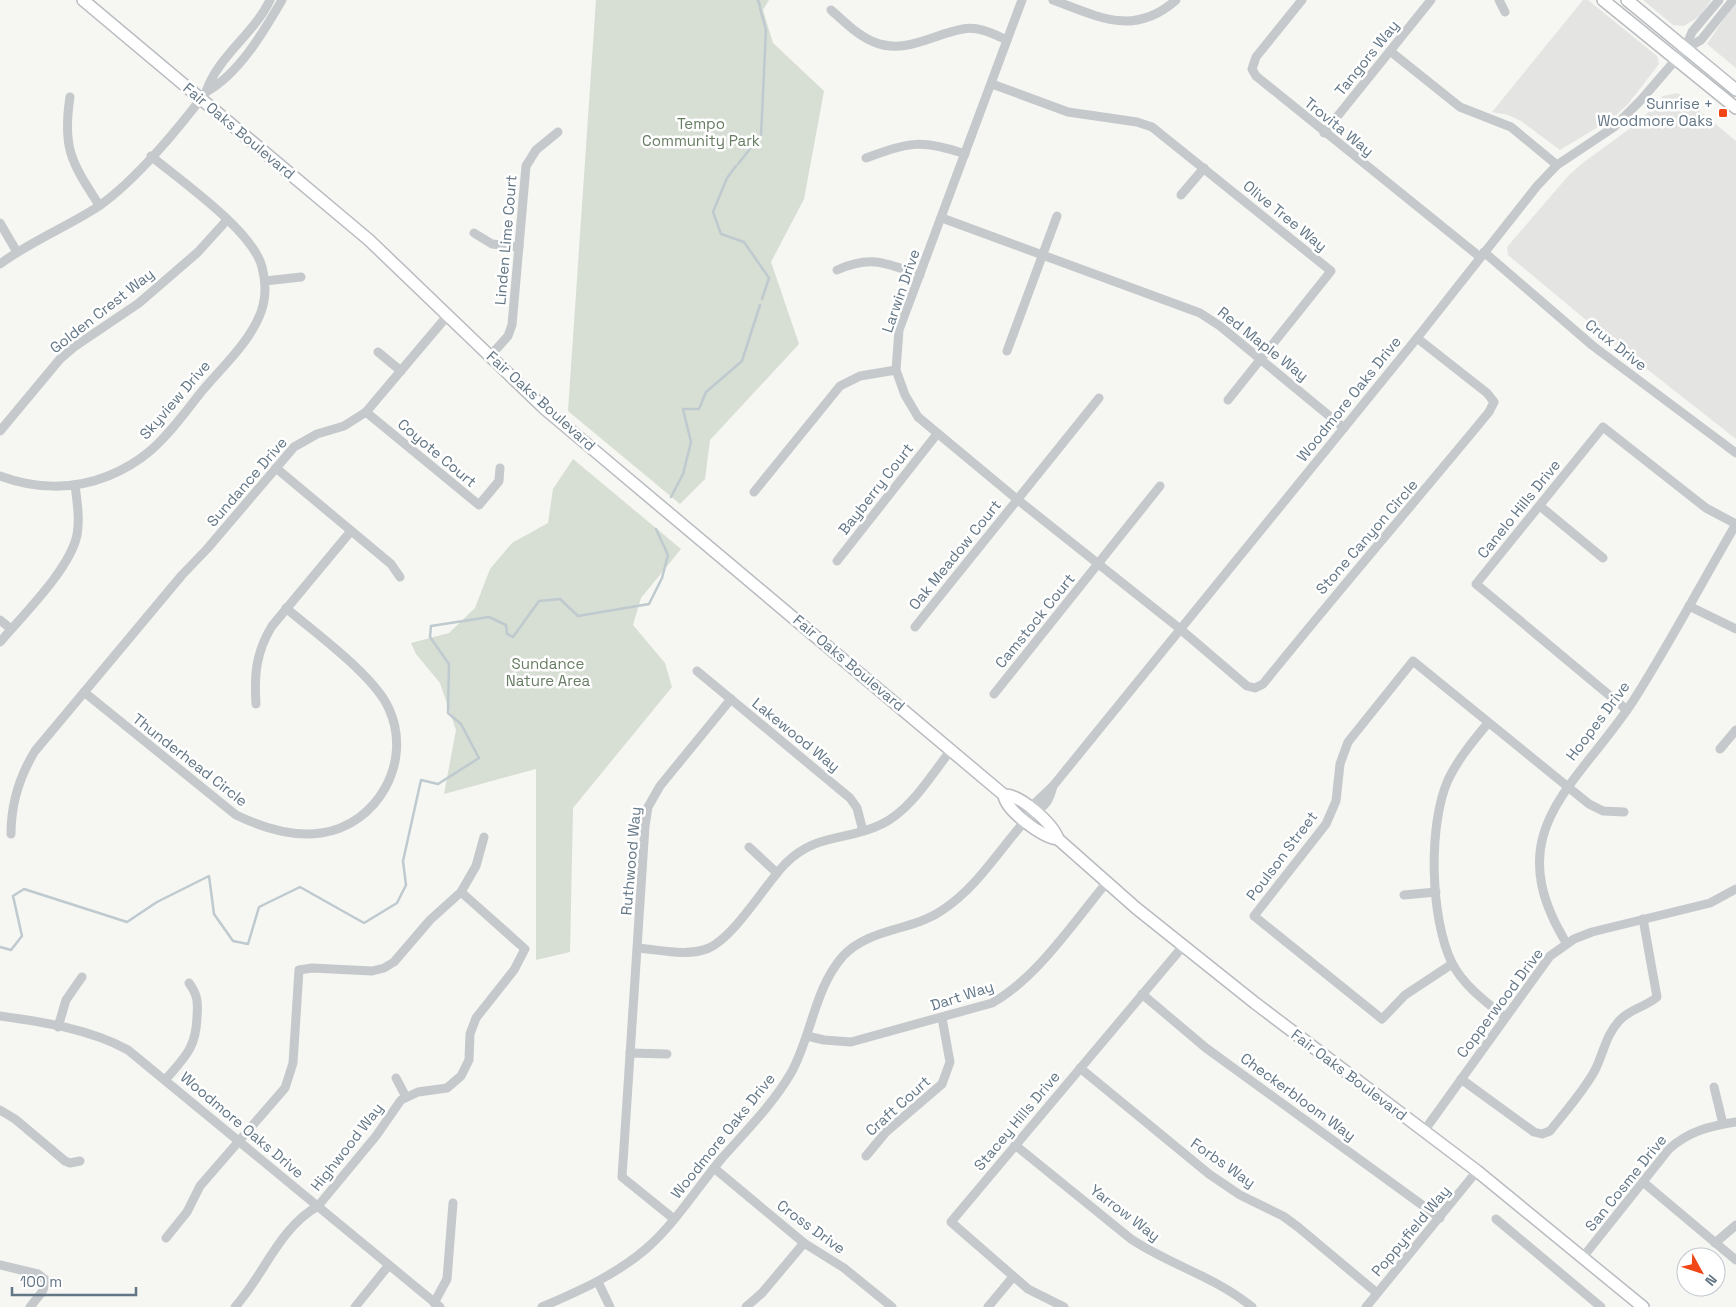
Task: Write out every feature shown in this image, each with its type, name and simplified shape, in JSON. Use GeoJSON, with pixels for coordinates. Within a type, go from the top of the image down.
{"type":"FeatureCollection","features":[{"type":"Feature","properties":{"kind":"main road","name":"Fair Oaks Boulevard"},"geometry":{"type":"LineString","coordinates":[[83,0],[203,96],[369,240],[545,409],[1004,794],[1017,797],[1034,811],[1051,826],[1058,839],[1107,882],[1322,1056],[1477,1171],[1643,1307]]}},
{"type":"Feature","properties":{"kind":"main road"},"geometry":{"type":"LineString","coordinates":[[1603,0],[1736,108]]}},
{"type":"Feature","properties":{"kind":"main road"},"geometry":{"type":"LineString","coordinates":[[1627,0],[1736,90]]}},
{"type":"Feature","properties":{"kind":"main road","name":"Fair Oaks Boulevard"},"geometry":{"type":"LineString","coordinates":[[1004,794],[1007,805],[1042,834],[1058,839]]}},
{"type":"Feature","properties":{"kind":"street"},"geometry":{"type":"LineString","coordinates":[[203,96],[211,77],[252,27],[270,0]]}},
{"type":"Feature","properties":{"kind":"street"},"geometry":{"type":"LineString","coordinates":[[0,264],[17,252],[99,205],[133,176],[203,96],[219,84],[263,34],[282,0]]}},
{"type":"Feature","properties":{"kind":"street","name":"Larwin Drive"},"geometry":{"type":"LineString","coordinates":[[1022,0],[899,330],[896,370],[905,395],[918,417],[1098,565],[1179,628]]}},
{"type":"Feature","properties":{"kind":"street"},"geometry":{"type":"LineString","coordinates":[[1053,0],[1104,18],[1128,22],[1155,16],[1176,0]]}},
{"type":"Feature","properties":{"kind":"street","name":"Trovita Way"},"geometry":{"type":"LineString","coordinates":[[1302,0],[1256,57],[1252,69],[1256,76],[1324,133],[1482,254]]}},
{"type":"Feature","properties":{"kind":"street","name":"Tangors Way"},"geometry":{"type":"LineString","coordinates":[[1324,133],[1431,0]]}},
{"type":"Feature","properties":{"kind":"street"},"geometry":{"type":"LineString","coordinates":[[1500,0],[1505,12]]}},
{"type":"Feature","properties":{"kind":"street"},"geometry":{"type":"LineString","coordinates":[[1685,48],[1692,32],[1719,0]]}},
{"type":"Feature","properties":{"kind":"street"},"geometry":{"type":"LineString","coordinates":[[1685,48],[1701,40],[1733,0]]}},
{"type":"Feature","properties":{"kind":"street"},"geometry":{"type":"LineString","coordinates":[[831,10],[866,38],[885,46],[910,46],[964,29],[987,31],[1007,40]]}},
{"type":"Feature","properties":{"kind":"street"},"geometry":{"type":"LineString","coordinates":[[252,27],[263,34]]}},
{"type":"Feature","properties":{"kind":"street","name":"Woodmore Oaks Drive"},"geometry":{"type":"LineString","coordinates":[[542,1307],[598,1282],[636,1257],[674,1219],[714,1168],[779,1092],[800,1055],[808,1036],[823,986],[844,955],[853,947],[872,936],[916,924],[943,910],[977,879],[1034,811],[1035,803],[1053,786],[1179,628],[1344,428],[1537,186],[1557,165],[1614,127],[1685,48]]}},
{"type":"Feature","properties":{"kind":"street"},"geometry":{"type":"LineString","coordinates":[[1390,51],[1454,102],[1473,114],[1511,127],[1557,165]]}},
{"type":"Feature","properties":{"kind":"street"},"geometry":{"type":"LineString","coordinates":[[220,65],[229,73]]}},
{"type":"Feature","properties":{"kind":"street","name":"Olive Tree Way"},"geometry":{"type":"LineString","coordinates":[[992,84],[1068,112],[1144,123],[1160,132],[1331,271],[1260,360]]}},
{"type":"Feature","properties":{"kind":"street"},"geometry":{"type":"LineString","coordinates":[[70,97],[66,121],[70,153],[80,175],[99,205]]}},
{"type":"Feature","properties":{"kind":"street","name":"Linden Lime Court"},"geometry":{"type":"LineString","coordinates":[[490,356],[508,336],[512,325],[526,166],[536,150],[558,132]]}},
{"type":"Feature","properties":{"kind":"street"},"geometry":{"type":"LineString","coordinates":[[866,158],[907,144],[922,143],[965,154]]}},
{"type":"Feature","properties":{"kind":"street","name":"Skyview Drive"},"geometry":{"type":"LineString","coordinates":[[0,476],[27,484],[75,485],[106,477],[136,462],[163,438],[249,334],[262,311],[265,281],[262,266],[250,242],[227,220],[151,156]]}},
{"type":"Feature","properties":{"kind":"street"},"geometry":{"type":"LineString","coordinates":[[1181,195],[1204,168]]}},
{"type":"Feature","properties":{"kind":"street"},"geometry":{"type":"LineString","coordinates":[[1007,351],[1057,216]]}},
{"type":"Feature","properties":{"kind":"street","name":"Red Maple Way"},"geometry":{"type":"LineString","coordinates":[[942,218],[1200,313],[1220,326],[1344,428]]}},
{"type":"Feature","properties":{"kind":"street","name":"Golden Crest Way"},"geometry":{"type":"LineString","coordinates":[[0,431],[60,359],[74,347],[139,303],[198,252],[227,220]]}},
{"type":"Feature","properties":{"kind":"street"},"geometry":{"type":"LineString","coordinates":[[0,223],[17,252]]}},
{"type":"Feature","properties":{"kind":"street"},"geometry":{"type":"LineString","coordinates":[[474,233],[492,244],[519,247]]}},
{"type":"Feature","properties":{"kind":"street","name":"Crux Drive"},"geometry":{"type":"LineString","coordinates":[[1482,254],[1593,346],[1736,453]]}},
{"type":"Feature","properties":{"kind":"street"},"geometry":{"type":"LineString","coordinates":[[837,270],[854,262],[874,260],[920,275]]}},
{"type":"Feature","properties":{"kind":"street"},"geometry":{"type":"LineString","coordinates":[[265,281],[301,277]]}},
{"type":"Feature","properties":{"kind":"street","name":"Sundance Drive"},"geometry":{"type":"LineString","coordinates":[[11,834],[14,796],[27,764],[35,751],[84,692],[294,448],[305,440],[344,426],[366,412],[448,316]]}},
{"type":"Feature","properties":{"kind":"street","name":"Stone Canyon Circle"},"geometry":{"type":"LineString","coordinates":[[1179,628],[1247,686],[1255,688],[1263,684],[1315,618],[1489,412],[1494,402],[1487,393],[1416,338]]}},
{"type":"Feature","properties":{"kind":"street"},"geometry":{"type":"LineString","coordinates":[[378,352],[401,371]]}},
{"type":"Feature","properties":{"kind":"street"},"geometry":{"type":"LineString","coordinates":[[1228,400],[1260,360]]}},
{"type":"Feature","properties":{"kind":"street"},"geometry":{"type":"LineString","coordinates":[[754,492],[840,386],[852,378],[896,370]]}},
{"type":"Feature","properties":{"kind":"street","name":"Oak Meadow Court"},"geometry":{"type":"LineString","coordinates":[[914,627],[1099,398]]}},
{"type":"Feature","properties":{"kind":"street","name":"Coyote Court"},"geometry":{"type":"LineString","coordinates":[[366,412],[479,505],[499,481],[500,468]]}},
{"type":"Feature","properties":{"kind":"street","name":"Canelo Hills Drive"},"geometry":{"type":"LineString","coordinates":[[1627,710],[1476,584],[1603,427],[1706,508],[1736,524]]}},
{"type":"Feature","properties":{"kind":"street","name":"Bayberry Court"},"geometry":{"type":"LineString","coordinates":[[837,560],[937,434]]}},
{"type":"Feature","properties":{"kind":"street"},"geometry":{"type":"LineString","coordinates":[[276,468],[391,564],[400,577]]}},
{"type":"Feature","properties":{"kind":"street"},"geometry":{"type":"LineString","coordinates":[[0,642],[60,570],[72,549],[79,524],[75,485]]}},
{"type":"Feature","properties":{"kind":"street","name":"Camstock Court"},"geometry":{"type":"LineString","coordinates":[[994,694],[1160,486]]}},
{"type":"Feature","properties":{"kind":"street"},"geometry":{"type":"LineString","coordinates":[[1540,506],[1603,558]]}},
{"type":"Feature","properties":{"kind":"street","name":"Hoopes Drive"},"geometry":{"type":"LineString","coordinates":[[1567,944],[1552,920],[1545,902],[1539,864],[1546,826],[1566,787],[1627,710],[1736,524]]}},
{"type":"Feature","properties":{"kind":"street"},"geometry":{"type":"LineString","coordinates":[[256,704],[255,679],[257,657],[272,626],[351,531]]}},
{"type":"Feature","properties":{"kind":"street"},"geometry":{"type":"LineString","coordinates":[[1689,606],[1736,629]]}},
{"type":"Feature","properties":{"kind":"street","name":"Thunderhead Circle"},"geometry":{"type":"LineString","coordinates":[[84,692],[236,816],[256,824],[298,833],[320,833],[341,827],[368,810],[388,784],[396,754],[394,722],[385,700],[372,683],[286,608]]}},
{"type":"Feature","properties":{"kind":"street"},"geometry":{"type":"LineString","coordinates":[[0,620],[11,629]]}},
{"type":"Feature","properties":{"kind":"street","name":"Poulson Street"},"geometry":{"type":"LineString","coordinates":[[1452,964],[1404,995],[1382,1020],[1254,916],[1326,824],[1336,802],[1340,764],[1348,742],[1413,661],[1566,787],[1592,806],[1608,812],[1624,812]]}},
{"type":"Feature","properties":{"kind":"street","name":"Lakewood Way"},"geometry":{"type":"LineString","coordinates":[[697,671],[850,798],[857,808],[863,831]]}},
{"type":"Feature","properties":{"kind":"street","name":"Ruthwood Way"},"geometry":{"type":"LineString","coordinates":[[674,1219],[622,1177],[648,807],[660,786],[731,699]]}},
{"type":"Feature","properties":{"kind":"street"},"geometry":{"type":"LineString","coordinates":[[1488,723],[1454,768],[1438,808],[1435,838],[1436,892],[1442,936],[1452,964],[1470,987],[1506,1017]]}},
{"type":"Feature","properties":{"kind":"street"},"geometry":{"type":"LineString","coordinates":[[1720,749],[1736,730]]}},
{"type":"Feature","properties":{"kind":"street"},"geometry":{"type":"LineString","coordinates":[[638,948],[686,952],[711,947],[727,934],[777,873],[807,847],[833,837],[863,831],[882,824],[895,816],[951,750]]}},
{"type":"Feature","properties":{"kind":"street"},"geometry":{"type":"LineString","coordinates":[[166,1238],[187,1212],[200,1186],[281,1094],[290,1074],[299,970],[312,968],[372,971],[384,968],[394,962],[430,920],[461,892],[476,866],[484,837]]}},
{"type":"Feature","properties":{"kind":"street"},"geometry":{"type":"LineString","coordinates":[[749,847],[777,873]]}},
{"type":"Feature","properties":{"kind":"street","name":"Dart Way"},"geometry":{"type":"LineString","coordinates":[[808,1036],[824,1040],[851,1042],[992,1003],[1008,994],[1029,975],[1107,882]]}},
{"type":"Feature","properties":{"kind":"street","name":"Copperwood Drive"},"geometry":{"type":"LineString","coordinates":[[1424,1131],[1538,970],[1550,956],[1567,944],[1592,932],[1710,903],[1736,889]]}},
{"type":"Feature","properties":{"kind":"street"},"geometry":{"type":"LineString","coordinates":[[396,1078],[406,1097],[418,1092],[447,1088],[461,1076],[469,1060],[470,1034],[476,1018],[514,970],[525,949],[461,892]]}},
{"type":"Feature","properties":{"kind":"street"},"geometry":{"type":"LineString","coordinates":[[1404,895],[1436,892]]}},
{"type":"Feature","properties":{"kind":"street"},"geometry":{"type":"LineString","coordinates":[[1462,1079],[1534,1132],[1542,1134],[1550,1130],[1594,1071],[1604,1046],[1619,1021],[1630,1011],[1651,1002],[1657,997],[1643,919]]}},
{"type":"Feature","properties":{"kind":"street","name":"Stacey Hills Drive"},"geometry":{"type":"LineString","coordinates":[[1013,1277],[951,1222],[1184,945]]}},
{"type":"Feature","properties":{"kind":"street"},"geometry":{"type":"LineString","coordinates":[[58,1027],[66,1000],[82,976]]}},
{"type":"Feature","properties":{"kind":"street"},"geometry":{"type":"LineString","coordinates":[[166,1079],[189,1052],[196,1036],[198,998],[189,984]]}},
{"type":"Feature","properties":{"kind":"street","name":"Checkerbloom Way"},"geometry":{"type":"LineString","coordinates":[[1142,994],[1206,1048],[1440,1218]]}},
{"type":"Feature","properties":{"kind":"street","name":"Woodmore Oaks Drive"},"geometry":{"type":"LineString","coordinates":[[0,1016],[58,1027],[115,1043],[140,1058],[437,1305]]}},
{"type":"Feature","properties":{"kind":"street","name":"Craft Court"},"geometry":{"type":"LineString","coordinates":[[866,1156],[886,1132],[942,1084],[950,1062],[942,1018]]}},
{"type":"Feature","properties":{"kind":"street"},"geometry":{"type":"LineString","coordinates":[[630,1053],[667,1054]]}},
{"type":"Feature","properties":{"kind":"street","name":"Forbs Way"},"geometry":{"type":"LineString","coordinates":[[1080,1068],[1209,1174],[1240,1195],[1283,1216],[1377,1293]]}},
{"type":"Feature","properties":{"kind":"street"},"geometry":{"type":"LineString","coordinates":[[1714,1087],[1723,1124]]}},
{"type":"Feature","properties":{"kind":"street","name":"Highwood Way"},"geometry":{"type":"LineString","coordinates":[[235,1307],[253,1285],[268,1258],[306,1213],[318,1206],[376,1136],[397,1104],[406,1097]]}},
{"type":"Feature","properties":{"kind":"street"},"geometry":{"type":"LineString","coordinates":[[0,1110],[15,1119],[65,1161],[70,1163],[80,1161]]}},
{"type":"Feature","properties":{"kind":"street","name":"San Cosme Drive"},"geometry":{"type":"LineString","coordinates":[[1583,1257],[1669,1149],[1682,1137],[1694,1130],[1736,1122]]}},
{"type":"Feature","properties":{"kind":"street","name":"Yarrow Way"},"geometry":{"type":"LineString","coordinates":[[1015,1145],[1131,1239],[1226,1288],[1252,1307]]}},
{"type":"Feature","properties":{"kind":"street","name":"Cross Drive"},"geometry":{"type":"LineString","coordinates":[[714,1168],[804,1243],[844,1268],[892,1307]]}},
{"type":"Feature","properties":{"kind":"street","name":"Poppyfield Way"},"geometry":{"type":"LineString","coordinates":[[1366,1307],[1477,1171]]}},
{"type":"Feature","properties":{"kind":"street"},"geometry":{"type":"LineString","coordinates":[[1643,1182],[1736,1260]]}},
{"type":"Feature","properties":{"kind":"street"},"geometry":{"type":"LineString","coordinates":[[437,1305],[447,1279],[453,1203]]}},
{"type":"Feature","properties":{"kind":"street"},"geometry":{"type":"LineString","coordinates":[[1496,1219],[1601,1307]]}},
{"type":"Feature","properties":{"kind":"street"},"geometry":{"type":"LineString","coordinates":[[1715,1243],[1736,1225]]}},
{"type":"Feature","properties":{"kind":"street"},"geometry":{"type":"LineString","coordinates":[[746,1307],[762,1293],[804,1243]]}},
{"type":"Feature","properties":{"kind":"street"},"geometry":{"type":"LineString","coordinates":[[0,1265],[38,1274],[47,1281],[42,1292],[30,1307]]}},
{"type":"Feature","properties":{"kind":"street"},"geometry":{"type":"LineString","coordinates":[[355,1307],[389,1266]]}},
{"type":"Feature","properties":{"kind":"street"},"geometry":{"type":"LineString","coordinates":[[988,1307],[1013,1277],[1028,1289],[1064,1307]]}},
{"type":"Feature","properties":{"kind":"street"},"geometry":{"type":"LineString","coordinates":[[598,1282],[610,1307]]}},
{"type":"Feature","properties":{"kind":"shaded area"},"geometry":{"type":"Polygon","coordinates":[[[1583,0],[1588,0],[1657,56],[1659,64],[1628,104],[1613,118],[1560,150],[1521,121],[1508,115],[1492,112],[1583,0]]]}},
{"type":"Feature","properties":{"kind":"shaded area"},"geometry":{"type":"Polygon","coordinates":[[[1643,0],[1711,0],[1700,16],[1684,26],[1673,25],[1643,0]]]}},
{"type":"Feature","properties":{"kind":"shaded area"},"geometry":{"type":"Polygon","coordinates":[[[1736,1],[1736,68],[1707,44],[1736,1]]]}},
{"type":"Feature","properties":{"kind":"shaded area"},"geometry":{"type":"Polygon","coordinates":[[[1678,93],[1736,141],[1736,439],[1610,340],[1508,255],[1507,247],[1569,175],[1639,122],[1663,96],[1678,93]]]}},
{"type":"Feature","properties":{"kind":"green space","name":"Tempo Community Park"},"geometry":{"type":"Polygon","coordinates":[[[596,0],[769,0],[763,10],[773,43],[824,91],[804,199],[771,262],[799,344],[710,440],[705,479],[680,504],[568,411],[596,0]]]}},
{"type":"Feature","properties":{"kind":"green space","name":"Sundance Nature Area"},"geometry":{"type":"Polygon","coordinates":[[[573,459],[681,549],[641,598],[633,625],[665,663],[672,687],[573,808],[570,952],[536,960],[536,769],[444,794],[456,730],[440,683],[416,654],[411,643],[449,633],[475,608],[490,569],[512,543],[548,523],[553,489],[573,459]]]}},
{"type":"Feature","properties":{"kind":"waterway"},"geometry":{"type":"LineString","coordinates":[[758,0],[760,6]]}},
{"type":"Feature","properties":{"kind":"waterway"},"geometry":{"type":"LineString","coordinates":[[738,164],[761,135],[766,30],[760,8]]}},
{"type":"Feature","properties":{"kind":"waterway"},"geometry":{"type":"LineString","coordinates":[[736,166],[727,178],[713,212],[721,234],[744,242],[769,278],[762,299]]}},
{"type":"Feature","properties":{"kind":"waterway"},"geometry":{"type":"LineString","coordinates":[[671,497],[683,474],[691,442],[683,409],[699,409],[706,392],[742,361],[760,305]]}},
{"type":"Feature","properties":{"kind":"waterway"},"geometry":{"type":"LineString","coordinates":[[0,947],[11,950],[22,936],[13,896],[24,889],[127,922],[157,902],[209,876],[214,914],[233,941],[248,944],[259,907],[300,887],[364,923],[397,903],[406,885],[403,861],[421,780],[438,784],[479,758],[461,724],[448,713],[449,664],[430,637],[431,626],[489,617],[506,625],[507,634],[513,637],[539,601],[560,599],[578,616],[649,604],[662,578],[668,555],[656,529]]}},
{"type":"Feature","properties":{"kind":"place","name":"Sunrise + Woodmore Oaks"},"geometry":{"type":"Point","coordinates":[1723,113]}}]}
